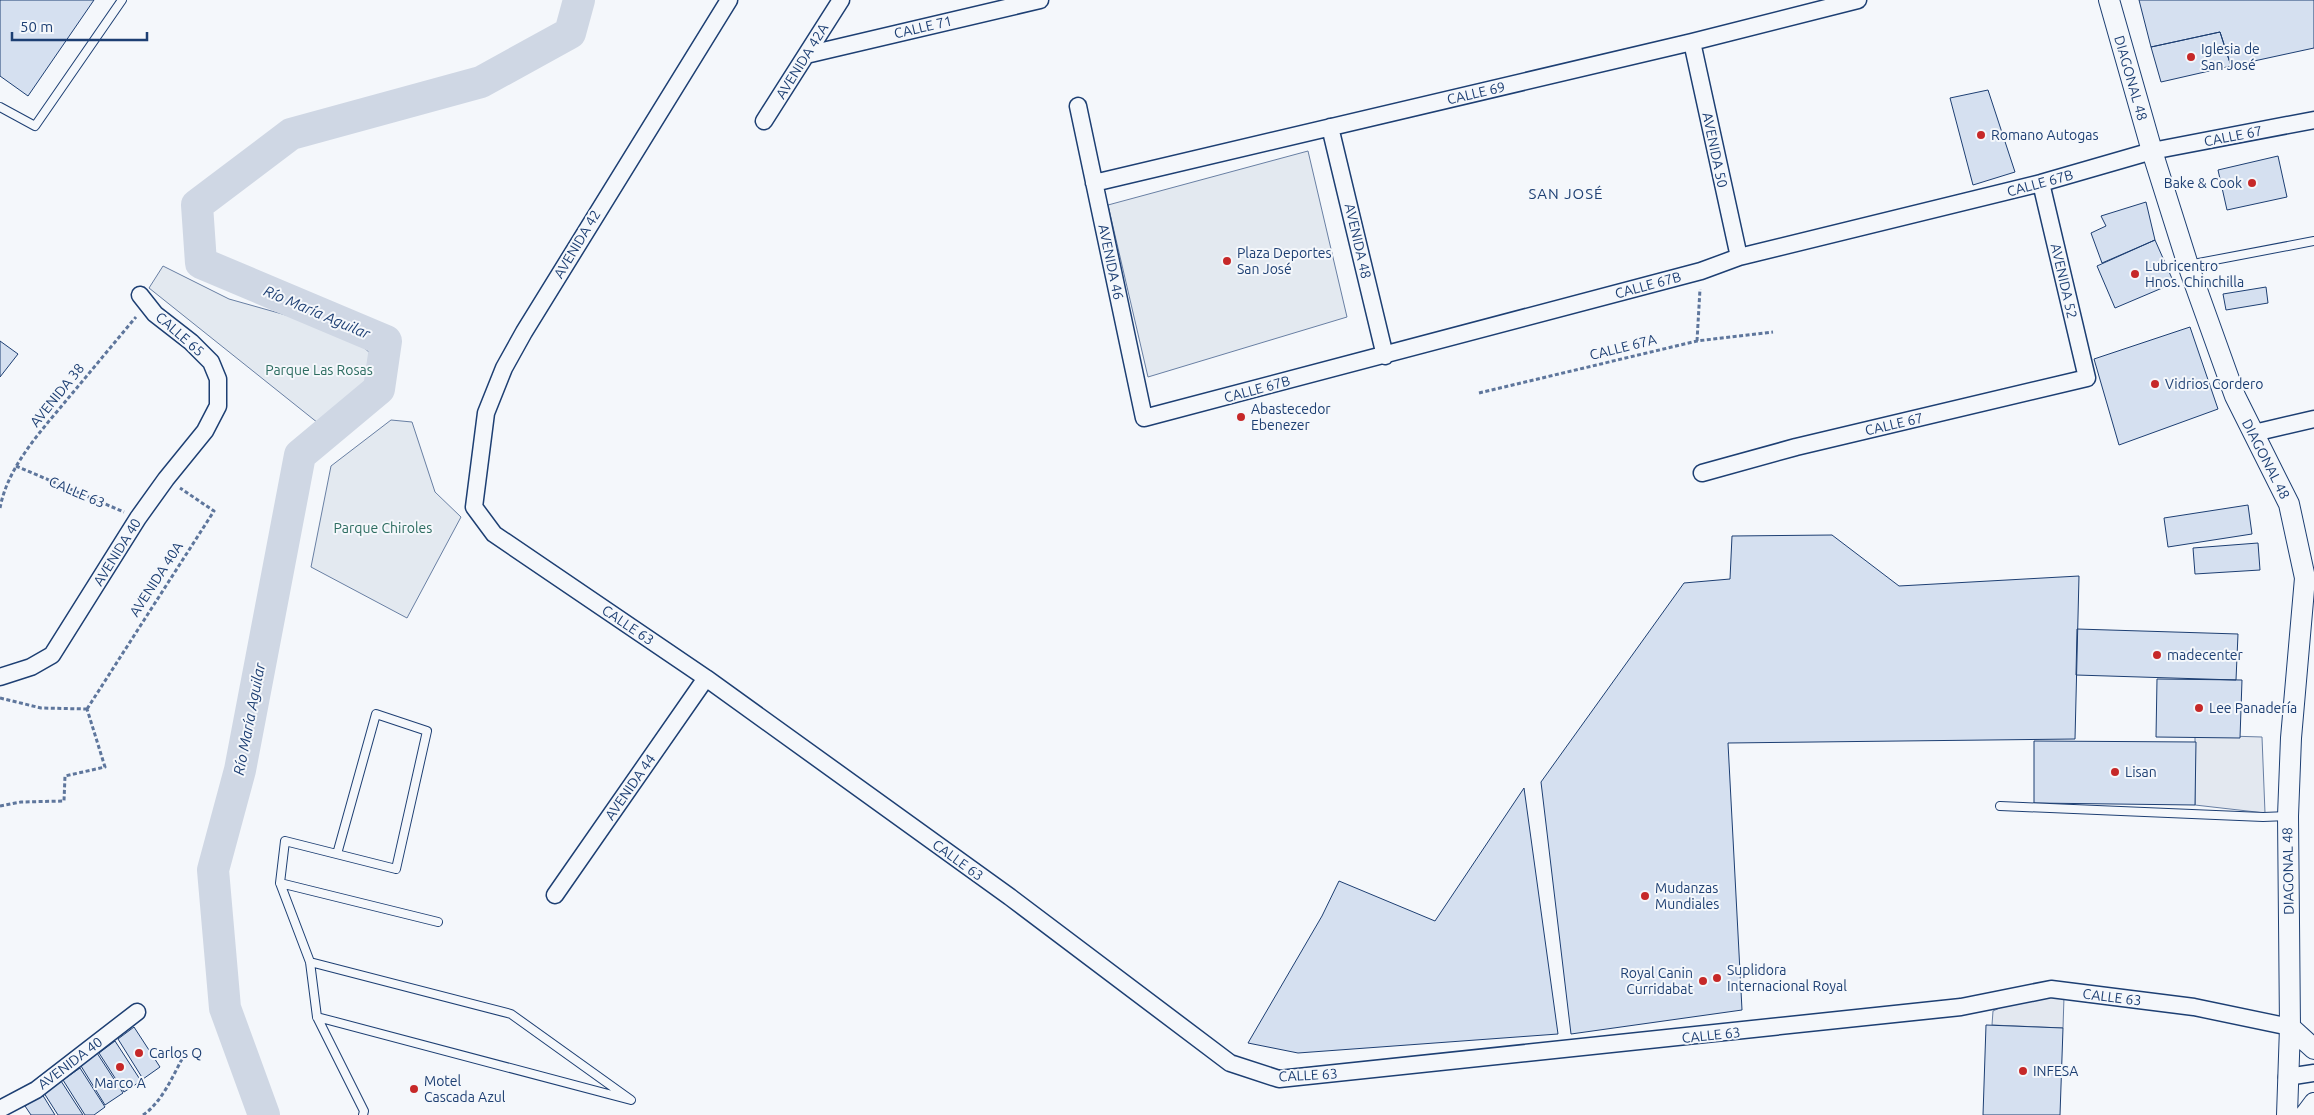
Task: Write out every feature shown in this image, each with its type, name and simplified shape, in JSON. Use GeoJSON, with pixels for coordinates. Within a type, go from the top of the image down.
{"type":"FeatureCollection","features":[{"type":"Feature","properties":{"kind":"street","name":"AVENIDA 42"},"geometry":{"type":"LineString","coordinates":[[474,507],[486,414],[504,368],[534,315],[729,0]]}},
{"type":"Feature","properties":{"kind":"street","name":"AVENIDA 42A"},"geometry":{"type":"LineString","coordinates":[[764,121],[841,0]]}},
{"type":"Feature","properties":{"kind":"street","name":"CALLE 71"},"geometry":{"type":"LineString","coordinates":[[806,55],[1040,0]]}},
{"type":"Feature","properties":{"kind":"street","name":"CALLE 69"},"geometry":{"type":"LineString","coordinates":[[1094,183],[1692,42],[1858,0]]}},
{"type":"Feature","properties":{"kind":"street","name":"DIAGONAL 48"},"geometry":{"type":"LineString","coordinates":[[2109,0],[2152,151],[2188,265],[2235,396],[2289,504],[2305,578],[2300,658],[2291,738],[2288,816],[2290,1027],[2287,1115]]}},
{"type":"Feature","properties":{"kind":"street","name":"AVENIDA 50"},"geometry":{"type":"LineString","coordinates":[[1692,42],[1739,257]]}},
{"type":"Feature","properties":{"kind":"street","name":"AVENIDA 46"},"geometry":{"type":"LineString","coordinates":[[1078,106],[1144,418]]}},
{"type":"Feature","properties":{"kind":"street","name":"CALLE 67"},"geometry":{"type":"LineString","coordinates":[[2152,151],[2314,120]]}},
{"type":"Feature","properties":{"kind":"street","name":"AVENIDA 48"},"geometry":{"type":"LineString","coordinates":[[1330,127],[1385,356]]}},
{"type":"Feature","properties":{"kind":"street","name":"CALLE 67B"},"geometry":{"type":"LineString","coordinates":[[1144,418],[1385,356],[1701,271],[1739,257],[2041,184],[2152,151]]}},
{"type":"Feature","properties":{"kind":"street","name":"AVENIDA 52"},"geometry":{"type":"LineString","coordinates":[[2041,184],[2087,378]]}},
{"type":"Feature","properties":{"kind":"street","name":"CALLE 65"},"geometry":{"type":"LineString","coordinates":[[143,299],[155,314],[191,342],[211,362],[218,379],[218,406]]}},
{"type":"Feature","properties":{"kind":"street","name":"CALLE 67"},"geometry":{"type":"LineString","coordinates":[[1702,473],[1796,447],[2087,378]]}},
{"type":"Feature","properties":{"kind":"street","name":"AVENIDA 40"},"geometry":{"type":"LineString","coordinates":[[0,678],[31,667],[52,655],[138,518],[166,479],[205,431],[218,406]]}},
{"type":"Feature","properties":{"kind":"street"},"geometry":{"type":"LineString","coordinates":[[2254,433],[2314,419]]}},
{"type":"Feature","properties":{"kind":"street","name":"CALLE 63"},"geometry":{"type":"LineString","coordinates":[[474,507],[494,534],[706,678],[1010,897],[1230,1063],[1279,1079],[1961,1007],[2051,989],[2194,1008],[2290,1027]]}},
{"type":"Feature","properties":{"kind":"street","name":"AVENIDA 44"},"geometry":{"type":"LineString","coordinates":[[555,895],[706,678]]}},
{"type":"Feature","properties":{"kind":"street","name":"AVENIDA 40"},"geometry":{"type":"LineString","coordinates":[[0,1109],[36,1090],[137,1012]]}},
{"type":"Feature","properties":{"kind":"street"},"geometry":{"type":"LineString","coordinates":[[2290,1027],[2314,1050]]}},
{"type":"Feature","properties":{"kind":"street"},"geometry":{"type":"LineString","coordinates":[[2287,1077],[2314,1074]]}},
{"type":"Feature","properties":{"kind":"street"},"geometry":{"type":"LineString","coordinates":[[2305,1115],[2314,1103]]}},
{"type":"Feature","properties":{"kind":"lane"},"geometry":{"type":"LineString","coordinates":[[0,107],[34,126],[122,0]]}},
{"type":"Feature","properties":{"kind":"lane"},"geometry":{"type":"LineString","coordinates":[[2188,265],[2314,241]]}},
{"type":"Feature","properties":{"kind":"lane"},"geometry":{"type":"LineString","coordinates":[[337,854],[376,714],[427,731],[396,869],[337,854],[285,840],[280,883],[310,962],[317,1018],[364,1111],[363,1115]]}},
{"type":"Feature","properties":{"kind":"lane"},"geometry":{"type":"LineString","coordinates":[[2000,806],[2263,817],[2288,816]]}},
{"type":"Feature","properties":{"kind":"lane"},"geometry":{"type":"LineString","coordinates":[[280,883],[438,922]]}},
{"type":"Feature","properties":{"kind":"lane"},"geometry":{"type":"LineString","coordinates":[[310,962],[511,1014],[631,1100],[317,1018]]}},
{"type":"Feature","properties":{"kind":"path"},"geometry":{"type":"LineString","coordinates":[[1697,341],[1701,271]]}},
{"type":"Feature","properties":{"kind":"path","name":"AVENIDA 38"},"geometry":{"type":"LineString","coordinates":[[0,508],[16,466],[143,299]]}},
{"type":"Feature","properties":{"kind":"path","name":"CALLE 67A"},"geometry":{"type":"LineString","coordinates":[[1479,393],[1697,341],[1773,332]]}},
{"type":"Feature","properties":{"kind":"path","name":"CALLE 63"},"geometry":{"type":"LineString","coordinates":[[16,466],[138,518]]}},
{"type":"Feature","properties":{"kind":"path","name":"AVENIDA 40A"},"geometry":{"type":"LineString","coordinates":[[87,709],[214,510],[166,479]]}},
{"type":"Feature","properties":{"kind":"path"},"geometry":{"type":"LineString","coordinates":[[0,698],[41,708],[87,709],[105,768],[65,776],[64,800],[21,802],[0,806]]}},
{"type":"Feature","properties":{"kind":"path"},"geometry":{"type":"LineString","coordinates":[[143,1115],[149,1111],[167,1086],[182,1059]]}},
{"type":"Feature","properties":{"kind":"green space","name":"Plaza Deportes San José"},"geometry":{"type":"Polygon","coordinates":[[[1308,151],[1347,317],[1148,377],[1108,205],[1308,151]]]}},
{"type":"Feature","properties":{"kind":"green space","name":"Parque Las Rosas"},"geometry":{"type":"Polygon","coordinates":[[[163,266],[229,299],[307,321],[351,336],[370,353],[372,382],[318,423],[149,288],[163,266]]]}},
{"type":"Feature","properties":{"kind":"green space","name":"Parque Chiroles"},"geometry":{"type":"Polygon","coordinates":[[[391,420],[412,422],[435,492],[461,517],[407,618],[311,567],[331,466],[391,420]]]}},
{"type":"Feature","properties":{"kind":"shaded area"},"geometry":{"type":"Polygon","coordinates":[[[2195,735],[2262,737],[2265,813],[2195,805],[2195,735]]]}},
{"type":"Feature","properties":{"kind":"shaded area"},"geometry":{"type":"Polygon","coordinates":[[[2032,996],[2064,997],[2063,1028],[1992,1025],[1993,1011],[2021,998],[2032,996]]]}},
{"type":"Feature","properties":{"kind":"building"},"geometry":{"type":"Polygon","coordinates":[[[0,0],[94,0],[28,96],[0,76],[0,0]]]}},
{"type":"Feature","properties":{"kind":"building"},"geometry":{"type":"Polygon","coordinates":[[[2139,0],[2314,0],[2314,48],[2231,66],[2220,32],[2151,47],[2139,0]]]}},
{"type":"Feature","properties":{"kind":"building","name":"Iglesia de San José"},"geometry":{"type":"Polygon","coordinates":[[[2220,32],[2231,66],[2161,82],[2151,47],[2220,32]]]}},
{"type":"Feature","properties":{"kind":"building","name":"Romano Autogas"},"geometry":{"type":"Polygon","coordinates":[[[1988,90],[2015,172],[1973,185],[1950,98],[1988,90]]]}},
{"type":"Feature","properties":{"kind":"building","name":"Bake & Cook"},"geometry":{"type":"Polygon","coordinates":[[[2278,156],[2287,197],[2227,210],[2218,170],[2278,156]]]}},
{"type":"Feature","properties":{"kind":"building"},"geometry":{"type":"Polygon","coordinates":[[[2146,202],[2155,240],[2102,263],[2091,233],[2106,226],[2101,216],[2146,202]]]}},
{"type":"Feature","properties":{"kind":"building","name":"Lubricentro Hnos. Chinchilla"},"geometry":{"type":"Polygon","coordinates":[[[2155,240],[2174,283],[2115,308],[2097,266],[2155,240]]]}},
{"type":"Feature","properties":{"kind":"building"},"geometry":{"type":"Polygon","coordinates":[[[2266,287],[2268,303],[2226,310],[2223,294],[2266,287]]]}},
{"type":"Feature","properties":{"kind":"building","name":"Vidrios Cordero"},"geometry":{"type":"Polygon","coordinates":[[[2190,327],[2218,409],[2119,445],[2094,359],[2190,327]]]}},
{"type":"Feature","properties":{"kind":"building"},"geometry":{"type":"Polygon","coordinates":[[[0,341],[18,354],[0,377],[0,341]]]}},
{"type":"Feature","properties":{"kind":"building"},"geometry":{"type":"Polygon","coordinates":[[[2248,505],[2252,534],[2168,547],[2164,518],[2248,505]]]}},
{"type":"Feature","properties":{"kind":"building","name":"Mudanzas Mundiales"},"geometry":{"type":"Polygon","coordinates":[[[1832,535],[1899,586],[2079,576],[2075,739],[1728,743],[1742,1010],[1571,1034],[1541,782],[1684,583],[1730,579],[1732,536],[1832,535]]]}},
{"type":"Feature","properties":{"kind":"building"},"geometry":{"type":"Polygon","coordinates":[[[2258,543],[2260,570],[2195,574],[2193,548],[2258,543]]]}},
{"type":"Feature","properties":{"kind":"building","name":"madecenter"},"geometry":{"type":"Polygon","coordinates":[[[2077,629],[2238,634],[2236,680],[2076,675],[2077,629]]]}},
{"type":"Feature","properties":{"kind":"building","name":"Lee Panadería"},"geometry":{"type":"Polygon","coordinates":[[[2157,679],[2242,680],[2240,738],[2156,737],[2157,679]]]}},
{"type":"Feature","properties":{"kind":"building","name":"Lisan"},"geometry":{"type":"Polygon","coordinates":[[[2034,741],[2196,742],[2195,805],[2034,803],[2034,741]]]}},
{"type":"Feature","properties":{"kind":"building"},"geometry":{"type":"Polygon","coordinates":[[[1524,788],[1558,1034],[1298,1053],[1248,1043],[1322,916],[1339,881],[1435,921],[1524,788]]]}},
{"type":"Feature","properties":{"kind":"building","name":"INFESA"},"geometry":{"type":"Polygon","coordinates":[[[1986,1025],[2063,1028],[2060,1115],[1983,1115],[1986,1025]]]}},
{"type":"Feature","properties":{"kind":"building","name":"Carlos Q"},"geometry":{"type":"Polygon","coordinates":[[[134,1027],[160,1067],[143,1079],[118,1039],[134,1027]]]}},
{"type":"Feature","properties":{"kind":"building","name":"Marco A"},"geometry":{"type":"Polygon","coordinates":[[[115,1041],[141,1081],[124,1092],[99,1053],[115,1041]]]}},
{"type":"Feature","properties":{"kind":"building"},"geometry":{"type":"Polygon","coordinates":[[[97,1053],[123,1093],[105,1105],[81,1066],[97,1053]]]}},
{"type":"Feature","properties":{"kind":"building"},"geometry":{"type":"Polygon","coordinates":[[[80,1068],[105,1107],[94,1115],[85,1115],[63,1080],[80,1068]]]}},
{"type":"Feature","properties":{"kind":"building"},"geometry":{"type":"Polygon","coordinates":[[[61,1081],[83,1115],[58,1115],[44,1093],[61,1081]]]}},
{"type":"Feature","properties":{"kind":"building"},"geometry":{"type":"Polygon","coordinates":[[[42,1094],[55,1115],[31,1115],[25,1106],[42,1094]]]}},
{"type":"Feature","properties":{"kind":"waterway","name":"Río María Aguilar"},"geometry":{"type":"LineString","coordinates":[[264,1115],[225,1008],[213,870],[240,770],[300,455],[379,389],[386,341],[201,263],[197,205],[291,134],[481,82],[570,33],[579,0]]}},
{"type":"Feature","properties":{"kind":"place","name":"Iglesia de San José"},"geometry":{"type":"Point","coordinates":[2191,57]}},
{"type":"Feature","properties":{"kind":"place","name":"Romano Autogas"},"geometry":{"type":"Point","coordinates":[1981,135]}},
{"type":"Feature","properties":{"kind":"place","name":"Bake & Cook"},"geometry":{"type":"Point","coordinates":[2252,183]}},
{"type":"Feature","properties":{"kind":"place","name":"Plaza Deportes San José"},"geometry":{"type":"Point","coordinates":[1227,261]}},
{"type":"Feature","properties":{"kind":"place","name":"Lubricentro Hnos. Chinchilla"},"geometry":{"type":"Point","coordinates":[2135,274]}},
{"type":"Feature","properties":{"kind":"place","name":"Vidrios Cordero"},"geometry":{"type":"Point","coordinates":[2155,384]}},
{"type":"Feature","properties":{"kind":"place","name":"Abastecedor Ebenezer"},"geometry":{"type":"Point","coordinates":[1241,417]}},
{"type":"Feature","properties":{"kind":"place","name":"madecenter"},"geometry":{"type":"Point","coordinates":[2157,655]}},
{"type":"Feature","properties":{"kind":"place","name":"Lee Panadería"},"geometry":{"type":"Point","coordinates":[2199,708]}},
{"type":"Feature","properties":{"kind":"place","name":"Lisan"},"geometry":{"type":"Point","coordinates":[2115,772]}},
{"type":"Feature","properties":{"kind":"place","name":"Mudanzas Mundiales"},"geometry":{"type":"Point","coordinates":[1645,896]}},
{"type":"Feature","properties":{"kind":"place","name":"Suplidora Internacional Royal"},"geometry":{"type":"Point","coordinates":[1717,978]}},
{"type":"Feature","properties":{"kind":"place","name":"Royal Canin Curridabat"},"geometry":{"type":"Point","coordinates":[1703,981]}},
{"type":"Feature","properties":{"kind":"place","name":"Carlos Q"},"geometry":{"type":"Point","coordinates":[139,1053]}},
{"type":"Feature","properties":{"kind":"place","name":"Marco A"},"geometry":{"type":"Point","coordinates":[120,1067]}},
{"type":"Feature","properties":{"kind":"place","name":"INFESA"},"geometry":{"type":"Point","coordinates":[2023,1071]}},
{"type":"Feature","properties":{"kind":"place","name":"Motel Cascada Azul"},"geometry":{"type":"Point","coordinates":[414,1089]}},
{"type":"Feature","properties":{"kind":"district","name":"SAN JOSÉ"},"geometry":{"type":"Point","coordinates":[1566,193]}}]}
